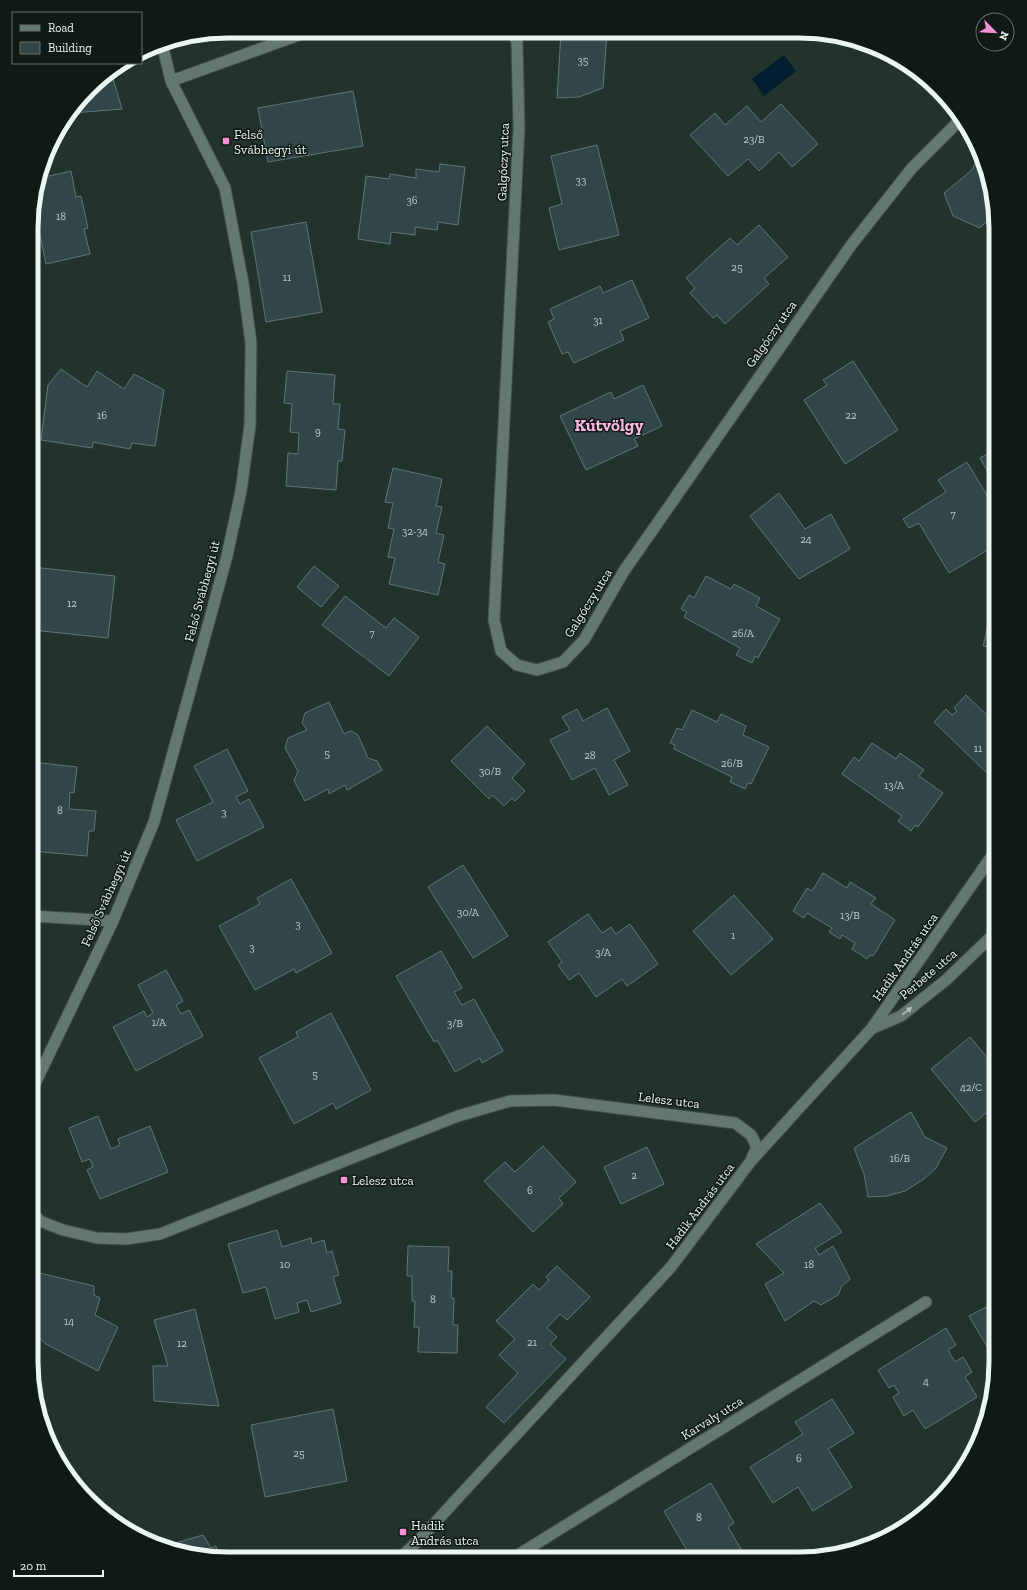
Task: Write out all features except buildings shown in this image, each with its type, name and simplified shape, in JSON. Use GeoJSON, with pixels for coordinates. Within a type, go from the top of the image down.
{"type":"FeatureCollection","features":[{"type":"Feature","properties":{"kind":"street"},"geometry":{"type":"LineString","coordinates":[[163,49],[171,81],[291,38]]}},
{"type":"Feature","properties":{"kind":"street","name":"Galgóczy utca"},"geometry":{"type":"LineString","coordinates":[[515,38],[517,42],[519,128],[494,620],[501,651],[517,665],[537,670],[564,662],[584,640],[624,571],[852,244],[912,168],[957,123]]}},
{"type":"Feature","properties":{"kind":"street","name":"Felső Svábhegyi út"},"geometry":{"type":"LineString","coordinates":[[38,1077],[113,921],[154,822],[227,556],[241,491],[250,424],[251,343],[243,283],[225,188],[171,81]]}},
{"type":"Feature","properties":{"kind":"street","name":"Hadik András utca"},"geometry":{"type":"LineString","coordinates":[[406,1552],[671,1267],[751,1161],[872,1028],[989,860]]}},
{"type":"Feature","properties":{"kind":"street"},"geometry":{"type":"LineString","coordinates":[[38,916],[113,921]]}},
{"type":"Feature","properties":{"kind":"street","name":"Perbete utca"},"geometry":{"type":"LineString","coordinates":[[872,1028],[901,1016],[946,980],[989,939]]}},
{"type":"Feature","properties":{"kind":"street","name":"Lelesz utca"},"geometry":{"type":"LineString","coordinates":[[38,1219],[40,1221],[63,1230],[97,1238],[126,1239],[160,1234],[458,1116],[510,1101],[554,1100],[735,1123],[751,1135],[757,1147],[751,1161]]}},
{"type":"Feature","properties":{"kind":"street","name":"Karvaly utca"},"geometry":{"type":"LineString","coordinates":[[523,1552],[926,1302]]}},
{"type":"Feature","properties":{"kind":"water"},"geometry":{"type":"Polygon","coordinates":[[[784,55],[796,71],[764,96],[752,79],[784,55]]]}},
{"type":"Feature","properties":{"kind":"place","name":"Felső Svábhegyi út"},"geometry":{"type":"Point","coordinates":[226,141]}},
{"type":"Feature","properties":{"kind":"place","name":"Lelesz utca"},"geometry":{"type":"Point","coordinates":[344,1180]}},
{"type":"Feature","properties":{"kind":"place","name":"Hadik András utca"},"geometry":{"type":"Point","coordinates":[403,1532]}},
{"type":"Feature","properties":{"kind":"district","name":"Kútvölgy"},"geometry":{"type":"Point","coordinates":[609,425]}}]}
